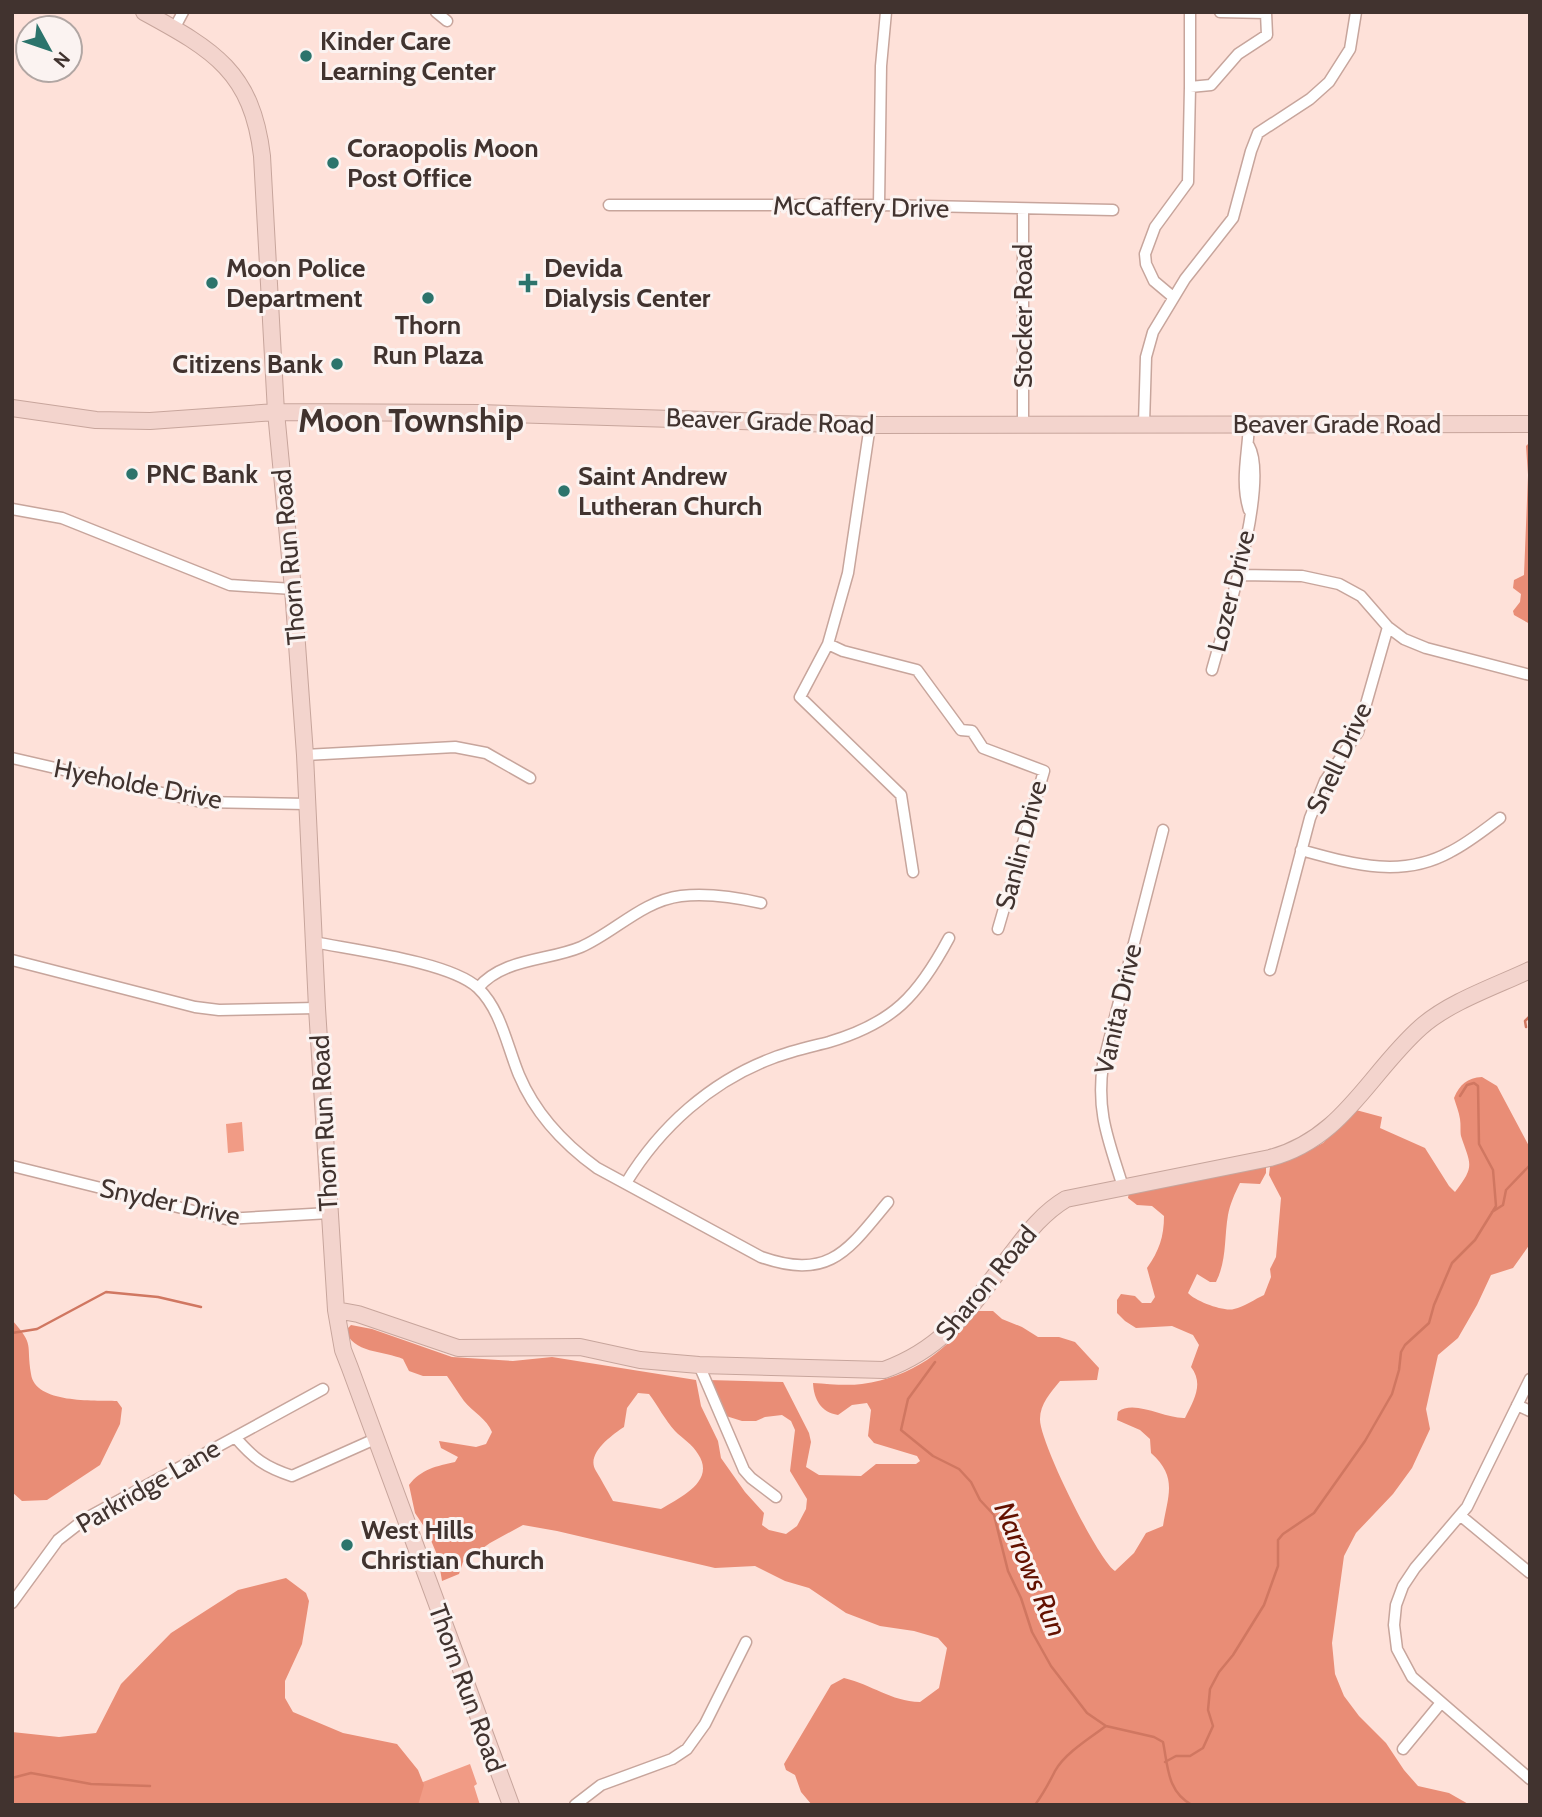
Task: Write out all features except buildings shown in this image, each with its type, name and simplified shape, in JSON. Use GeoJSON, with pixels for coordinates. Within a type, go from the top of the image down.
{"type":"FeatureCollection","features":[{"type":"Feature","properties":{"kind":"street","name":"Thorn Run Road"},"geometry":{"type":"LineString","coordinates":[[144,12],[205,48],[233,73],[249,101],[258,131],[263,173],[276,412],[305,755],[329,1213],[343,1350],[511,1805]]}},
{"type":"Feature","properties":{"kind":"street"},"geometry":{"type":"LineString","coordinates":[[174,29],[183,12]]}},
{"type":"Feature","properties":{"kind":"street"},"geometry":{"type":"LineString","coordinates":[[436,12],[447,22]]}},
{"type":"Feature","properties":{"kind":"street"},"geometry":{"type":"LineString","coordinates":[[879,205],[881,66],[886,12]]}},
{"type":"Feature","properties":{"kind":"street"},"geometry":{"type":"LineString","coordinates":[[1173,298],[1154,281],[1146,264],[1145,254],[1155,227],[1188,182],[1190,12]]}},
{"type":"Feature","properties":{"kind":"street"},"geometry":{"type":"LineString","coordinates":[[1190,88],[1211,85],[1238,54],[1267,35],[1266,13],[1220,12]]}},
{"type":"Feature","properties":{"kind":"street"},"geometry":{"type":"LineString","coordinates":[[1144,424],[1147,350],[1150,338],[1185,279],[1233,218],[1258,133],[1310,99],[1328,83],[1350,49],[1356,12]]}},
{"type":"Feature","properties":{"kind":"street","name":"McCaffery Drive"},"geometry":{"type":"LineString","coordinates":[[609,205],[879,205],[1113,210]]}},
{"type":"Feature","properties":{"kind":"street","name":"Stocker Road"},"geometry":{"type":"LineString","coordinates":[[1023,210],[1023,423]]}},
{"type":"Feature","properties":{"kind":"street","name":"Beaver Grade Road"},"geometry":{"type":"LineString","coordinates":[[12,408],[96,420],[150,421],[276,412],[488,413],[870,425],[1530,424]]}},
{"type":"Feature","properties":{"kind":"street","name":"Lozer Drive"},"geometry":{"type":"LineString","coordinates":[[1212,670],[1239,575],[1250,513],[1245,496],[1245,457],[1249,446],[1250,424]]}},
{"type":"Feature","properties":{"kind":"street"},"geometry":{"type":"LineString","coordinates":[[870,425],[848,573],[828,644],[800,697],[901,795],[913,872]]}},
{"type":"Feature","properties":{"kind":"street"},"geometry":{"type":"LineString","coordinates":[[12,509],[62,517],[230,585],[293,589]]}},
{"type":"Feature","properties":{"kind":"street"},"geometry":{"type":"LineString","coordinates":[[1239,575],[1302,576],[1339,584],[1361,596],[1388,627],[1404,639],[1426,648],[1530,675]]}},
{"type":"Feature","properties":{"kind":"street","name":"Snell Drive"},"geometry":{"type":"LineString","coordinates":[[1270,970],[1320,789],[1352,742],[1362,722],[1388,627]]}},
{"type":"Feature","properties":{"kind":"street","name":"Sanlin Drive"},"geometry":{"type":"LineString","coordinates":[[828,644],[843,651],[918,670],[961,730],[972,730],[983,748],[1044,771],[998,929]]}},
{"type":"Feature","properties":{"kind":"street"},"geometry":{"type":"LineString","coordinates":[[305,755],[455,747],[486,753],[530,778]]}},
{"type":"Feature","properties":{"kind":"street","name":"Hyeholde Drive"},"geometry":{"type":"LineString","coordinates":[[12,758],[201,802],[307,804]]}},
{"type":"Feature","properties":{"kind":"street"},"geometry":{"type":"LineString","coordinates":[[1301,850],[1374,867],[1411,866],[1452,851],[1500,818]]}},
{"type":"Feature","properties":{"kind":"street","name":"Vanita Drive"},"geometry":{"type":"LineString","coordinates":[[1123,1187],[1101,1112],[1100,1087],[1103,1064],[1163,830]]}},
{"type":"Feature","properties":{"kind":"street"},"geometry":{"type":"LineString","coordinates":[[478,988],[499,972],[581,947],[648,907],[669,899],[706,895],[761,903]]}},
{"type":"Feature","properties":{"kind":"street"},"geometry":{"type":"LineString","coordinates":[[626,1183],[640,1160],[673,1121],[728,1081],[773,1057],[856,1032],[893,1012],[925,980],[949,938]]}},
{"type":"Feature","properties":{"kind":"street"},"geometry":{"type":"LineString","coordinates":[[314,942],[430,965],[451,972],[478,988],[497,1017],[527,1091],[548,1123],[576,1153],[597,1168],[752,1253],[792,1266],[812,1266],[839,1256],[888,1202]]}},
{"type":"Feature","properties":{"kind":"street"},"geometry":{"type":"LineString","coordinates":[[12,960],[195,1007],[219,1010],[317,1009]]}},
{"type":"Feature","properties":{"kind":"street","name":"Sharon Road"},"geometry":{"type":"LineString","coordinates":[[337,1310],[358,1314],[458,1348],[580,1347],[640,1360],[699,1365],[884,1370],[908,1362],[936,1344],[962,1317],[1050,1208],[1066,1199],[1270,1157],[1301,1148],[1341,1116],[1422,1026],[1448,1009],[1530,970]]}},
{"type":"Feature","properties":{"kind":"street","name":"Snyder Drive"},"geometry":{"type":"LineString","coordinates":[[12,1166],[226,1219],[329,1213]]}},
{"type":"Feature","properties":{"kind":"street"},"geometry":{"type":"LineString","coordinates":[[699,1365],[744,1470],[776,1497]]}},
{"type":"Feature","properties":{"kind":"street"},"geometry":{"type":"LineString","coordinates":[[1530,1379],[1461,1516],[1408,1577],[1399,1596],[1395,1614],[1397,1648],[1406,1669],[1440,1704],[1530,1779]]}},
{"type":"Feature","properties":{"kind":"street","name":"Parkridge Lane"},"geometry":{"type":"LineString","coordinates":[[12,1603],[58,1540],[85,1519],[323,1389]]}},
{"type":"Feature","properties":{"kind":"street"},"geometry":{"type":"LineString","coordinates":[[1517,1405],[1530,1411]]}},
{"type":"Feature","properties":{"kind":"street","name":"Parkridge Lane"},"geometry":{"type":"LineString","coordinates":[[235,1437],[253,1458],[273,1470],[292,1475],[375,1439]]}},
{"type":"Feature","properties":{"kind":"street"},"geometry":{"type":"LineString","coordinates":[[1461,1516],[1530,1573]]}},
{"type":"Feature","properties":{"kind":"street"},"geometry":{"type":"LineString","coordinates":[[575,1805],[601,1785],[672,1759],[687,1749],[705,1724],[746,1642]]}},
{"type":"Feature","properties":{"kind":"street"},"geometry":{"type":"LineString","coordinates":[[1403,1749],[1440,1704]]}},
{"type":"Feature","properties":{"kind":"shaded area"},"geometry":{"type":"Polygon","coordinates":[[[1530,442],[1530,624],[1514,615],[1513,611],[1520,602],[1521,594],[1513,588],[1514,580],[1524,575],[1528,475],[1526,446],[1530,442]]]}},
{"type":"Feature","properties":{"kind":"shaded area"},"geometry":{"type":"Polygon","coordinates":[[[1482,1077],[1497,1086],[1530,1148],[1530,1244],[1513,1268],[1491,1275],[1458,1338],[1438,1355],[1426,1409],[1430,1429],[1412,1468],[1393,1494],[1356,1533],[1344,1556],[1332,1643],[1335,1674],[1344,1696],[1359,1716],[1386,1743],[1404,1770],[1418,1786],[1449,1793],[1470,1805],[812,1805],[801,1792],[795,1775],[786,1770],[784,1764],[831,1685],[844,1678],[890,1696],[920,1702],[939,1688],[947,1648],[938,1638],[880,1626],[846,1613],[809,1588],[785,1581],[755,1566],[715,1568],[523,1525],[490,1543],[463,1562],[459,1574],[442,1581],[438,1557],[427,1531],[415,1513],[409,1485],[424,1472],[455,1462],[458,1457],[441,1448],[439,1441],[476,1447],[486,1444],[492,1432],[464,1401],[447,1376],[423,1376],[409,1371],[403,1359],[361,1347],[349,1338],[346,1330],[351,1325],[372,1329],[452,1357],[513,1361],[552,1357],[696,1380],[701,1406],[718,1441],[721,1458],[764,1513],[762,1525],[769,1530],[786,1534],[797,1526],[806,1509],[807,1499],[790,1471],[795,1430],[791,1421],[782,1415],[756,1421],[742,1421],[726,1416],[708,1380],[783,1382],[809,1433],[811,1442],[806,1467],[819,1475],[861,1476],[876,1464],[916,1464],[920,1461],[917,1456],[874,1443],[868,1436],[871,1410],[867,1403],[852,1405],[838,1415],[832,1413],[820,1404],[813,1383],[856,1385],[897,1375],[927,1360],[940,1350],[977,1311],[993,1311],[1002,1319],[1038,1337],[1059,1337],[1075,1342],[1099,1368],[1097,1380],[1060,1381],[1044,1403],[1040,1419],[1049,1450],[1071,1499],[1096,1546],[1115,1571],[1134,1553],[1146,1533],[1163,1526],[1169,1496],[1168,1478],[1151,1453],[1150,1439],[1140,1430],[1117,1420],[1118,1412],[1141,1408],[1185,1418],[1196,1392],[1197,1380],[1191,1367],[1199,1345],[1193,1335],[1172,1326],[1136,1328],[1117,1313],[1117,1300],[1121,1294],[1135,1296],[1142,1303],[1151,1303],[1155,1297],[1147,1268],[1160,1244],[1164,1224],[1164,1216],[1152,1206],[1137,1205],[1128,1198],[1129,1192],[1266,1164],[1266,1173],[1260,1184],[1240,1183],[1228,1215],[1225,1249],[1216,1282],[1210,1282],[1197,1274],[1188,1293],[1210,1305],[1229,1310],[1238,1308],[1264,1295],[1271,1277],[1270,1269],[1276,1257],[1281,1198],[1269,1175],[1270,1167],[1275,1162],[1301,1155],[1323,1143],[1356,1110],[1382,1117],[1380,1128],[1425,1148],[1455,1192],[1466,1176],[1469,1164],[1454,1098],[1468,1080],[1482,1077]],[[638,1393],[627,1408],[624,1427],[601,1446],[594,1458],[594,1465],[613,1501],[661,1509],[694,1487],[703,1472],[696,1451],[671,1427],[649,1394],[638,1393]]]}},
{"type":"Feature","properties":{"kind":"shaded area"},"geometry":{"type":"Polygon","coordinates":[[[242,1122],[244,1151],[228,1153],[226,1124],[242,1122]]]}},
{"type":"Feature","properties":{"kind":"shaded area"},"geometry":{"type":"Polygon","coordinates":[[[12,1320],[27,1340],[31,1374],[35,1384],[43,1391],[81,1400],[117,1401],[122,1408],[120,1424],[100,1465],[47,1500],[22,1501],[12,1492],[12,1320]]]}},
{"type":"Feature","properties":{"kind":"shaded area"},"geometry":{"type":"Polygon","coordinates":[[[286,1578],[306,1593],[309,1601],[302,1644],[285,1681],[285,1698],[293,1712],[343,1733],[397,1744],[418,1770],[424,1785],[418,1805],[12,1805],[12,1732],[59,1737],[96,1733],[121,1684],[171,1633],[238,1590],[286,1578]]]}},
{"type":"Feature","properties":{"kind":"shaded area"},"geometry":{"type":"Polygon","coordinates":[[[470,1764],[480,1805],[363,1805],[470,1764]]]}},
{"type":"Feature","properties":{"kind":"waterway"},"geometry":{"type":"LineString","coordinates":[[1526,1027],[1525,1021],[1530,1016]]}},
{"type":"Feature","properties":{"kind":"waterway"},"geometry":{"type":"LineString","coordinates":[[1165,1762],[1176,1756],[1190,1756],[1203,1748],[1213,1726],[1208,1710],[1210,1689],[1264,1605],[1278,1566],[1278,1540],[1314,1513],[1365,1441],[1392,1394],[1401,1352],[1429,1323],[1452,1263],[1475,1240],[1496,1206],[1493,1170],[1479,1144],[1478,1086],[1474,1083],[1467,1085],[1460,1096]]}},
{"type":"Feature","properties":{"kind":"waterway"},"geometry":{"type":"LineString","coordinates":[[1492,1212],[1503,1205],[1506,1190],[1530,1165]]}},
{"type":"Feature","properties":{"kind":"waterway"},"geometry":{"type":"LineString","coordinates":[[12,1333],[37,1329],[106,1292],[158,1297],[201,1307]]}},
{"type":"Feature","properties":{"kind":"waterway","name":"Narrows Run"},"geometry":{"type":"LineString","coordinates":[[935,1362],[908,1399],[901,1430],[933,1456],[959,1469],[994,1515],[1008,1571],[1021,1598],[1032,1632],[1051,1666],[1087,1713],[1106,1726],[1154,1737],[1163,1742],[1173,1786],[1184,1800],[1192,1805]]}},
{"type":"Feature","properties":{"kind":"waterway"},"geometry":{"type":"LineString","coordinates":[[1035,1805],[1059,1764],[1106,1726]]}},
{"type":"Feature","properties":{"kind":"waterway"},"geometry":{"type":"LineString","coordinates":[[12,1778],[31,1773],[91,1784],[150,1786]]}},
{"type":"Feature","properties":{"kind":"place","name":"Kinder Care Learning Center"},"geometry":{"type":"Point","coordinates":[306,56]}},
{"type":"Feature","properties":{"kind":"place","name":"Coraopolis Moon Post Office"},"geometry":{"type":"Point","coordinates":[333,163]}},
{"type":"Feature","properties":{"kind":"place","name":"Moon Police Department"},"geometry":{"type":"Point","coordinates":[212,283]}},
{"type":"Feature","properties":{"kind":"place","name":"Devida Dialysis Center"},"geometry":{"type":"Point","coordinates":[528,283]}},
{"type":"Feature","properties":{"kind":"place","name":"Thorn Run Plaza"},"geometry":{"type":"Point","coordinates":[428,298]}},
{"type":"Feature","properties":{"kind":"place","name":"Citizens Bank"},"geometry":{"type":"Point","coordinates":[337,364]}},
{"type":"Feature","properties":{"kind":"place","name":"PNC Bank"},"geometry":{"type":"Point","coordinates":[132,474]}},
{"type":"Feature","properties":{"kind":"place","name":"Saint Andrew Lutheran Church"},"geometry":{"type":"Point","coordinates":[564,491]}},
{"type":"Feature","properties":{"kind":"place","name":"West Hills Christian Church"},"geometry":{"type":"Point","coordinates":[347,1545]}},
{"type":"Feature","properties":{"kind":"district","name":"Moon Township"},"geometry":{"type":"Point","coordinates":[411,420]}}]}
